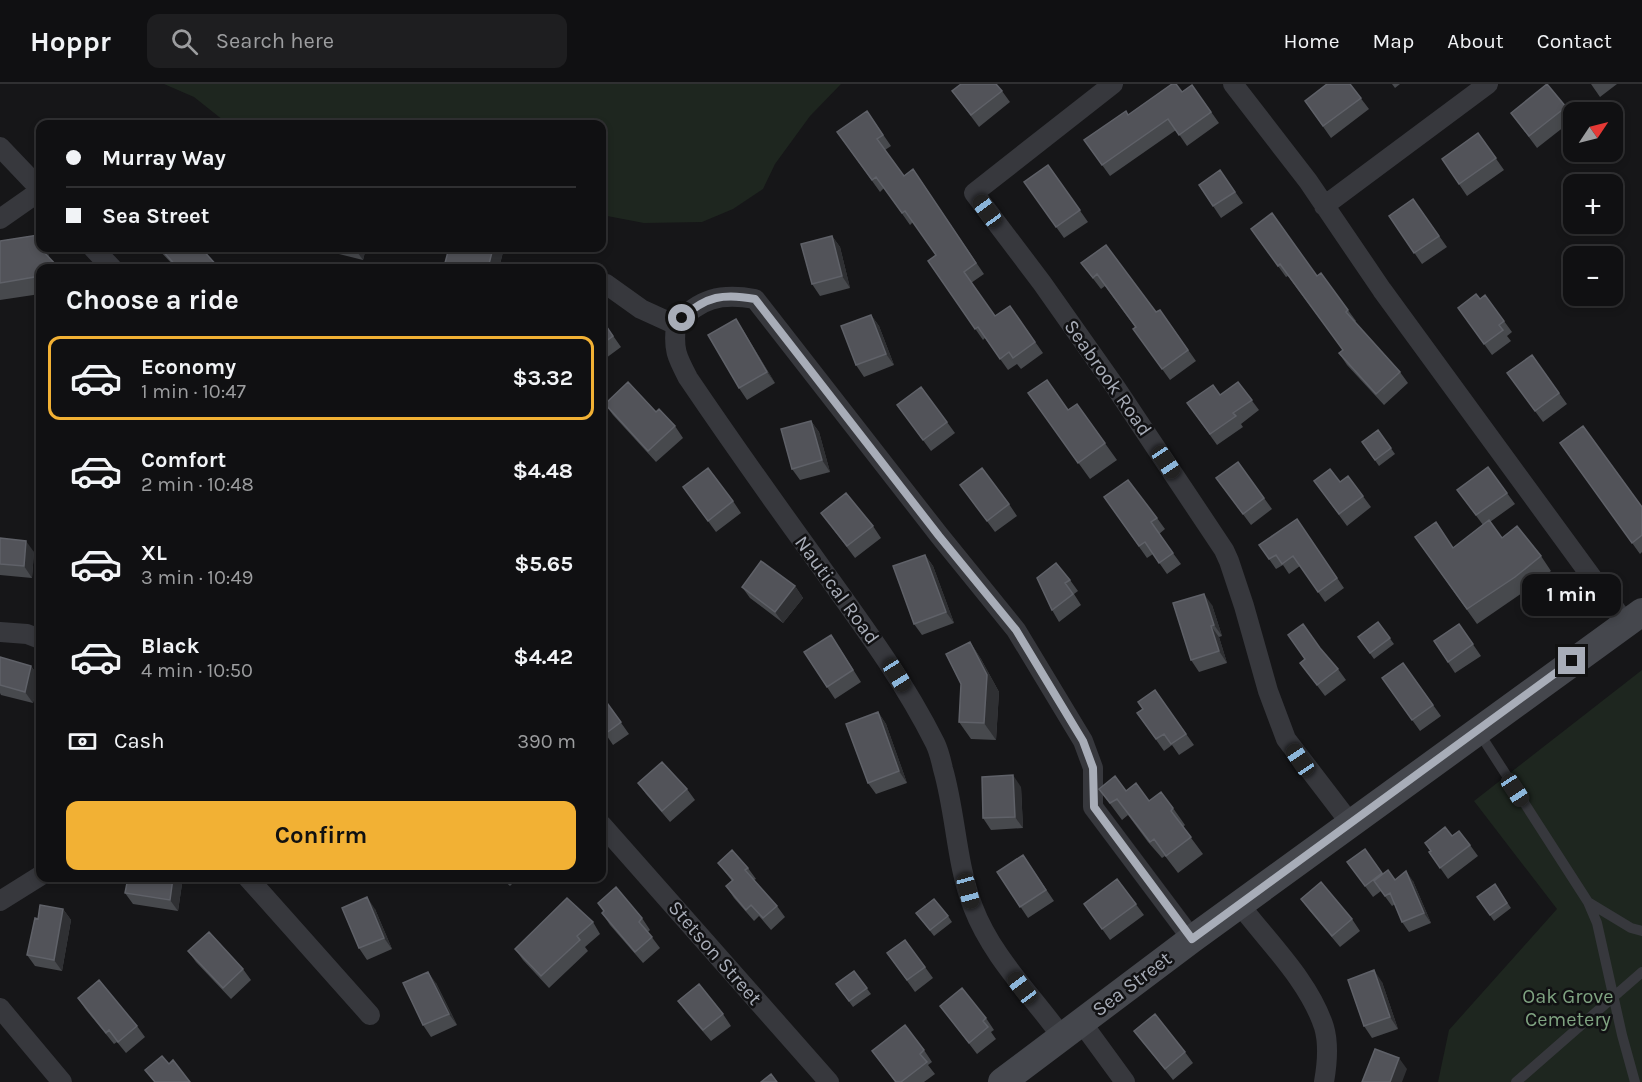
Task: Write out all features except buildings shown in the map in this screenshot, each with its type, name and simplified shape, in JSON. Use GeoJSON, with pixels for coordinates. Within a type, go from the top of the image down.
{"type":"FeatureCollection","features":[{"type":"Feature","properties":{"kind":"street","name":"Seabrook Road"},"geometry":{"type":"LineString","coordinates":[[1113,84],[974,193],[1042,283],[1116,388],[1224,550],[1244,606],[1268,691],[1286,739],[1351,824]]}},
{"type":"Feature","properties":{"kind":"street"},"geometry":{"type":"LineString","coordinates":[[1233,84],[1308,182],[1478,424],[1634,618]]}},
{"type":"Feature","properties":{"kind":"street"},"geometry":{"type":"LineString","coordinates":[[1324,206],[1488,84]]}},
{"type":"Feature","properties":{"kind":"street"},"geometry":{"type":"LineString","coordinates":[[0,147],[36,186]]}},
{"type":"Feature","properties":{"kind":"street"},"geometry":{"type":"LineString","coordinates":[[0,219],[36,193]]}},
{"type":"Feature","properties":{"kind":"street"},"geometry":{"type":"LineString","coordinates":[[97,252],[108,264]]}},
{"type":"Feature","properties":{"kind":"street"},"geometry":{"type":"LineString","coordinates":[[606,284],[641,309],[676,326],[692,310],[724,295],[755,299],[939,536],[1016,630],[1083,741],[1093,768],[1094,807],[1192,939]]}},
{"type":"Feature","properties":{"kind":"street","name":"Nautical Road"},"geometry":{"type":"LineString","coordinates":[[676,326],[675,354],[688,378],[888,661],[915,704],[937,747],[947,781],[964,876],[972,905],[999,958],[1022,988],[1038,1004],[1072,1030],[1125,1082]]}},
{"type":"Feature","properties":{"kind":"street","name":"Sea Street"},"geometry":{"type":"LineString","coordinates":[[1002,1082],[1192,939],[1634,618]]}},
{"type":"Feature","properties":{"kind":"street"},"geometry":{"type":"LineString","coordinates":[[0,632],[27,633],[36,637]]}},
{"type":"Feature","properties":{"kind":"street","name":"Stetson Street"},"geometry":{"type":"LineString","coordinates":[[606,830],[829,1082]]}},
{"type":"Feature","properties":{"kind":"street"},"geometry":{"type":"LineString","coordinates":[[0,901],[36,878]]}},
{"type":"Feature","properties":{"kind":"street"},"geometry":{"type":"LineString","coordinates":[[252,882],[370,1015]]}},
{"type":"Feature","properties":{"kind":"street"},"geometry":{"type":"LineString","coordinates":[[1240,905],[1298,980],[1318,1012],[1326,1043],[1327,1067],[1324,1082]]}},
{"type":"Feature","properties":{"kind":"street"},"geometry":{"type":"LineString","coordinates":[[0,1008],[62,1082]]}},
{"type":"Feature","properties":{"kind":"lane"},"geometry":{"type":"LineString","coordinates":[[1477,730],[1588,902],[1597,923],[1635,1082]]}},
{"type":"Feature","properties":{"kind":"lane"},"geometry":{"type":"LineString","coordinates":[[1588,902],[1631,928],[1642,931]]}},
{"type":"Feature","properties":{"kind":"lane"},"geometry":{"type":"LineString","coordinates":[[1516,1082],[1642,972]]}},
{"type":"Feature","properties":{"kind":"green space"},"geometry":{"type":"Polygon","coordinates":[[[164,84],[841,84],[810,116],[775,164],[763,189],[733,209],[702,222],[644,223],[606,216],[606,120],[223,120],[194,97],[164,84]]]}},
{"type":"Feature","properties":{"kind":"green space","name":"Oak Grove Cemetery"},"geometry":{"type":"Polygon","coordinates":[[[1642,670],[1642,1082],[1438,1082],[1449,1030],[1557,909],[1474,801],[1642,670]]]}},
{"type":"Feature","properties":{"kind":"route"},"geometry":{"type":"LineString","coordinates":[[682,318],[692,310],[724,295],[755,299],[939,536],[1016,630],[1083,741],[1093,768],[1094,807],[1192,939],[1572,661]]}}]}
